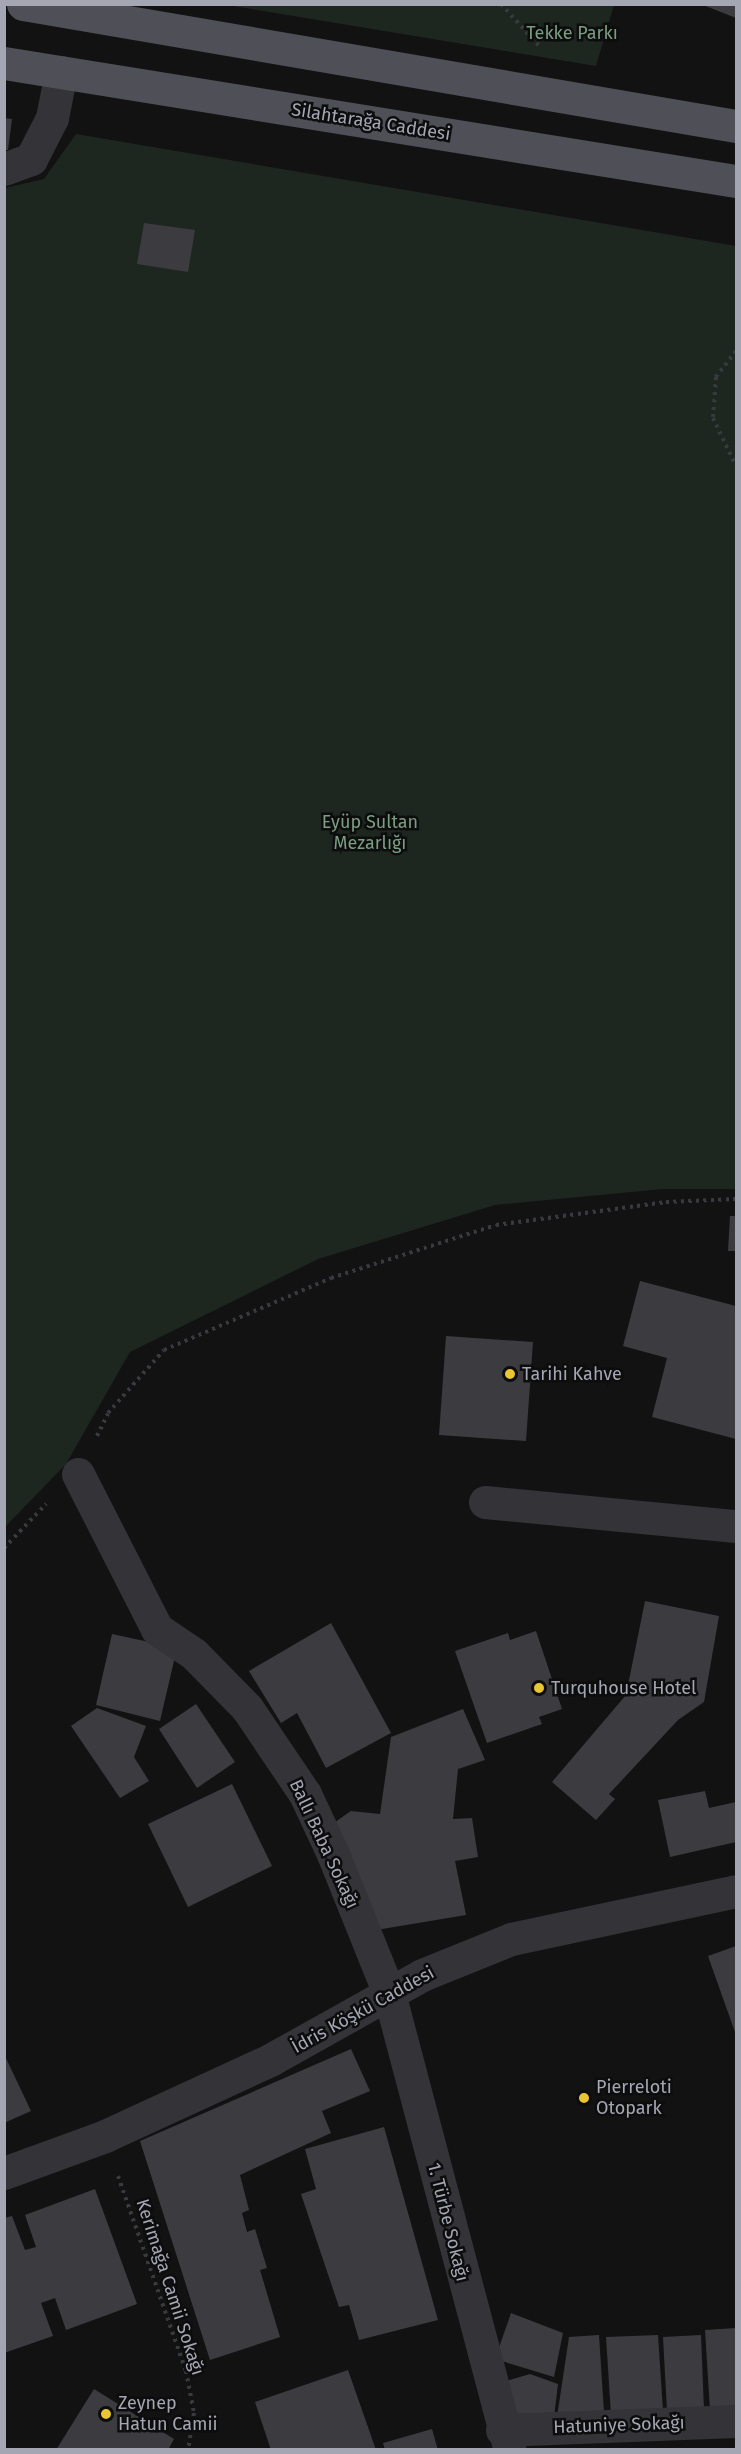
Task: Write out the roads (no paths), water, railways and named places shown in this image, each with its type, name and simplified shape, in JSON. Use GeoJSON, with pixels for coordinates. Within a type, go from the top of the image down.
{"type":"FeatureCollection","features":[{"type":"Feature","properties":{"kind":"main road"},"geometry":{"type":"LineString","coordinates":[[23,4],[736,126]]}},
{"type":"Feature","properties":{"kind":"main road","name":"Silahtarağa Caddesi"},"geometry":{"type":"LineString","coordinates":[[4,63],[736,181]]}},
{"type":"Feature","properties":{"kind":"street"},"geometry":{"type":"LineString","coordinates":[[4,169],[31,159],[52,118],[61,72]]}},
{"type":"Feature","properties":{"kind":"street","name":"Ballı Baba Sokağı"},"geometry":{"type":"LineString","coordinates":[[78,1474],[157,1629],[194,1654],[247,1708],[305,1794],[389,1993]]}},
{"type":"Feature","properties":{"kind":"street"},"geometry":{"type":"LineString","coordinates":[[485,1502],[736,1526]]}},
{"type":"Feature","properties":{"kind":"street","name":"İdris Köşkü Caddesi"},"geometry":{"type":"LineString","coordinates":[[4,2173],[105,2136],[270,2060],[389,1993],[511,1939],[736,1891]]}},
{"type":"Feature","properties":{"kind":"street","name":"1. Türbe Sokağı"},"geometry":{"type":"LineString","coordinates":[[389,1993],[506,2440]]}},
{"type":"Feature","properties":{"kind":"street","name":"Hatuniye Sokağı"},"geometry":{"type":"LineString","coordinates":[[506,2440],[736,2421]]}},
{"type":"Feature","properties":{"kind":"place","name":"Tarihi Kahve"},"geometry":{"type":"Point","coordinates":[510,1374]}},
{"type":"Feature","properties":{"kind":"place","name":"Turquhouse Hotel"},"geometry":{"type":"Point","coordinates":[539,1688]}},
{"type":"Feature","properties":{"kind":"place","name":"Pierreloti Otopark"},"geometry":{"type":"Point","coordinates":[584,2098]}},
{"type":"Feature","properties":{"kind":"place","name":"Zeynep Hatun Camii"},"geometry":{"type":"Point","coordinates":[106,2414]}},
{"type":"Feature","properties":{"kind":"park label","name":"Tekke Parkı"},"geometry":{"type":"Point","coordinates":[572,33]}},
{"type":"Feature","properties":{"kind":"park label","name":"Eyüp Sultan Mezarlığı"},"geometry":{"type":"Point","coordinates":[370,833]}}]}
